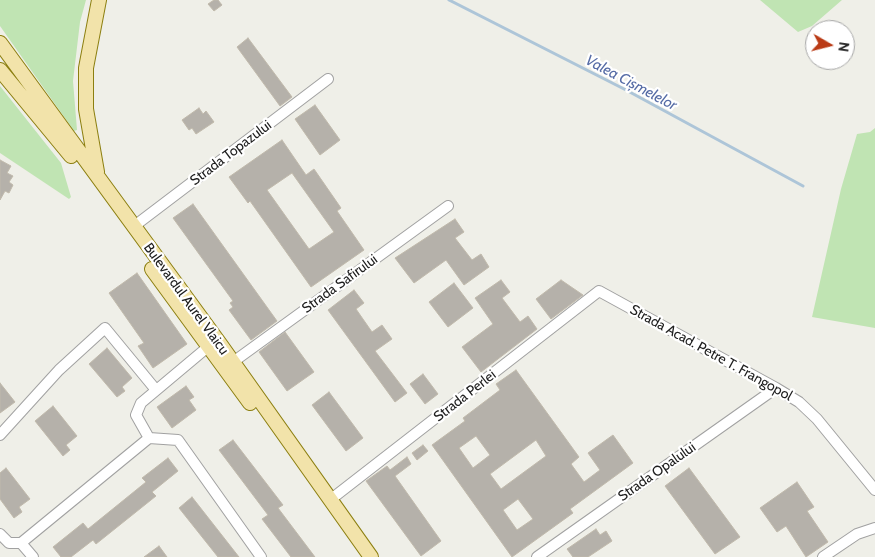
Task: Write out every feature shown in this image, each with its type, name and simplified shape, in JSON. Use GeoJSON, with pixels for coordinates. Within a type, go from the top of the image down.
{"type":"FeatureCollection","features":[{"type":"Feature","properties":{"kind":"main road"},"geometry":{"type":"LineString","coordinates":[[98,178],[86,109],[86,68],[99,0]]}},
{"type":"Feature","properties":{"kind":"main road","name":"Bulevardul Aurel Vlaicu"},"geometry":{"type":"LineString","coordinates":[[0,43],[233,362],[371,557]]}},
{"type":"Feature","properties":{"kind":"main road","name":"Bulevardul Aurel Vlaicu"},"geometry":{"type":"LineString","coordinates":[[0,70],[68,152],[361,557]]}},
{"type":"Feature","properties":{"kind":"street","name":"Strada Topazului"},"geometry":{"type":"LineString","coordinates":[[133,227],[328,79]]}},
{"type":"Feature","properties":{"kind":"street","name":"Strada Safirului"},"geometry":{"type":"LineString","coordinates":[[233,362],[448,206]]}},
{"type":"Feature","properties":{"kind":"street","name":"Strada Acad. Petre T. Frangopol"},"geometry":{"type":"LineString","coordinates":[[600,291],[799,402],[817,419],[875,490]]}},
{"type":"Feature","properties":{"kind":"street","name":"Strada Perlei"},"geometry":{"type":"LineString","coordinates":[[330,500],[600,291]]}},
{"type":"Feature","properties":{"kind":"street"},"geometry":{"type":"LineString","coordinates":[[0,435],[59,370],[105,328],[156,390]]}},
{"type":"Feature","properties":{"kind":"street"},"geometry":{"type":"LineString","coordinates":[[149,438],[136,415],[141,403],[209,346]]}},
{"type":"Feature","properties":{"kind":"street","name":"Strada Opalului"},"geometry":{"type":"LineString","coordinates":[[537,557],[550,553],[776,388]]}},
{"type":"Feature","properties":{"kind":"street"},"geometry":{"type":"LineString","coordinates":[[0,534],[9,543],[21,543],[149,438],[178,440],[261,557]]}},
{"type":"Feature","properties":{"kind":"street"},"geometry":{"type":"LineString","coordinates":[[823,557],[856,534],[875,528]]}},
{"type":"Feature","properties":{"kind":"street"},"geometry":{"type":"LineString","coordinates":[[21,543],[33,557]]}},
{"type":"Feature","properties":{"kind":"green space"},"geometry":{"type":"Polygon","coordinates":[[[0,0],[86,0],[80,22],[73,81],[77,130],[74,131],[0,26],[0,0]]]}},
{"type":"Feature","properties":{"kind":"green space"},"geometry":{"type":"Polygon","coordinates":[[[760,0],[842,0],[819,20],[805,20],[805,29],[798,32],[760,0]]]}},
{"type":"Feature","properties":{"kind":"green space"},"geometry":{"type":"Polygon","coordinates":[[[0,86],[61,163],[71,197],[69,199],[0,153],[0,86]]]}},
{"type":"Feature","properties":{"kind":"green space"},"geometry":{"type":"Polygon","coordinates":[[[875,128],[875,328],[812,317],[841,189],[857,134],[870,132],[875,128]]]}},
{"type":"Feature","properties":{"kind":"building"},"geometry":{"type":"Polygon","coordinates":[[[218,0],[222,5],[214,11],[208,4],[218,0]]]}},
{"type":"Feature","properties":{"kind":"building"},"geometry":{"type":"Polygon","coordinates":[[[248,38],[292,97],[280,106],[237,47],[248,38]]]}},
{"type":"Feature","properties":{"kind":"building"},"geometry":{"type":"Polygon","coordinates":[[[315,105],[340,140],[320,155],[295,119],[315,105]]]}},
{"type":"Feature","properties":{"kind":"building"},"geometry":{"type":"Polygon","coordinates":[[[199,108],[203,114],[206,111],[214,122],[196,134],[192,128],[189,130],[182,120],[199,108]]]}},
{"type":"Feature","properties":{"kind":"building"},"geometry":{"type":"Polygon","coordinates":[[[282,140],[306,175],[314,169],[341,208],[337,211],[364,250],[311,287],[250,201],[248,203],[229,177],[282,140]],[[292,173],[267,190],[309,249],[334,232],[292,173]]]}},
{"type":"Feature","properties":{"kind":"building"},"geometry":{"type":"Polygon","coordinates":[[[0,160],[11,166],[7,173],[13,176],[9,182],[13,185],[9,193],[5,191],[0,200],[0,160]]]}},
{"type":"Feature","properties":{"kind":"building"},"geometry":{"type":"Polygon","coordinates":[[[193,204],[277,321],[251,340],[229,310],[233,307],[230,303],[233,301],[173,218],[193,204]]]}},
{"type":"Feature","properties":{"kind":"building"},"geometry":{"type":"Polygon","coordinates":[[[455,219],[464,232],[455,238],[472,260],[481,254],[489,267],[464,285],[446,260],[414,283],[395,258],[455,219]]]}},
{"type":"Feature","properties":{"kind":"building"},"geometry":{"type":"Polygon","coordinates":[[[137,273],[187,344],[153,368],[138,346],[144,343],[109,293],[137,273]]]}},
{"type":"Feature","properties":{"kind":"building"},"geometry":{"type":"Polygon","coordinates":[[[501,280],[510,292],[502,298],[520,322],[528,316],[537,329],[481,372],[462,347],[493,324],[475,298],[501,280]]]}},
{"type":"Feature","properties":{"kind":"building"},"geometry":{"type":"Polygon","coordinates":[[[561,280],[583,295],[551,319],[536,299],[561,280]]]}},
{"type":"Feature","properties":{"kind":"building"},"geometry":{"type":"Polygon","coordinates":[[[454,283],[473,308],[448,327],[429,302],[454,283]]]}},
{"type":"Feature","properties":{"kind":"building"},"geometry":{"type":"Polygon","coordinates":[[[354,290],[364,303],[356,309],[372,332],[382,325],[392,339],[375,351],[407,393],[395,402],[328,310],[354,290]]]}},
{"type":"Feature","properties":{"kind":"building"},"geometry":{"type":"Polygon","coordinates":[[[285,332],[314,372],[287,391],[259,352],[285,332]]]}},
{"type":"Feature","properties":{"kind":"building"},"geometry":{"type":"Polygon","coordinates":[[[107,348],[132,378],[122,387],[125,391],[117,397],[89,364],[107,348]]]}},
{"type":"Feature","properties":{"kind":"building"},"geometry":{"type":"Polygon","coordinates":[[[516,370],[579,457],[571,464],[584,482],[600,470],[588,453],[613,435],[633,463],[570,509],[573,513],[512,557],[432,445],[465,421],[463,418],[500,390],[496,384],[516,370]],[[476,436],[459,448],[473,468],[490,455],[476,436]],[[536,440],[490,474],[501,489],[546,456],[536,440]],[[518,499],[503,510],[517,530],[533,519],[518,499]]]}},
{"type":"Feature","properties":{"kind":"building"},"geometry":{"type":"Polygon","coordinates":[[[423,374],[438,394],[425,404],[410,384],[423,374]]]}},
{"type":"Feature","properties":{"kind":"building"},"geometry":{"type":"Polygon","coordinates":[[[0,383],[15,402],[0,413],[0,383]]]}},
{"type":"Feature","properties":{"kind":"building"},"geometry":{"type":"Polygon","coordinates":[[[186,386],[194,397],[189,400],[196,410],[172,428],[157,407],[186,386]]]}},
{"type":"Feature","properties":{"kind":"building"},"geometry":{"type":"Polygon","coordinates":[[[329,392],[363,438],[346,451],[312,405],[329,392]]]}},
{"type":"Feature","properties":{"kind":"building"},"geometry":{"type":"Polygon","coordinates":[[[53,406],[77,436],[66,445],[70,450],[63,456],[35,421],[53,406]]]}},
{"type":"Feature","properties":{"kind":"building"},"geometry":{"type":"Polygon","coordinates":[[[233,440],[283,505],[278,508],[315,557],[291,557],[262,519],[268,515],[219,450],[233,440]]]}},
{"type":"Feature","properties":{"kind":"building"},"geometry":{"type":"Polygon","coordinates":[[[423,445],[428,451],[417,460],[412,453],[423,445]]]}},
{"type":"Feature","properties":{"kind":"building"},"geometry":{"type":"Polygon","coordinates":[[[407,457],[411,464],[395,476],[441,541],[421,556],[366,481],[387,466],[390,470],[407,457]]]}},
{"type":"Feature","properties":{"kind":"building"},"geometry":{"type":"Polygon","coordinates":[[[168,458],[178,471],[152,492],[156,496],[96,544],[93,540],[71,557],[61,557],[53,547],[83,523],[88,529],[146,482],[142,478],[168,458]]]}},
{"type":"Feature","properties":{"kind":"building"},"geometry":{"type":"Polygon","coordinates":[[[6,468],[30,499],[19,507],[22,512],[14,518],[0,499],[0,473],[6,468]]]}},
{"type":"Feature","properties":{"kind":"building"},"geometry":{"type":"Polygon","coordinates":[[[689,468],[740,537],[715,554],[665,486],[689,468]]]}},
{"type":"Feature","properties":{"kind":"building"},"geometry":{"type":"Polygon","coordinates":[[[797,482],[814,507],[807,511],[828,542],[806,557],[786,526],[777,532],[760,508],[797,482]]]}},
{"type":"Feature","properties":{"kind":"building"},"geometry":{"type":"Polygon","coordinates":[[[192,497],[239,557],[218,557],[179,508],[192,497]]]}},
{"type":"Feature","properties":{"kind":"building"},"geometry":{"type":"Polygon","coordinates":[[[596,529],[600,535],[606,531],[612,541],[588,557],[573,557],[567,549],[596,529]]]}},
{"type":"Feature","properties":{"kind":"building"},"geometry":{"type":"Polygon","coordinates":[[[159,546],[167,557],[144,557],[159,546]]]}},
{"type":"Feature","properties":{"kind":"waterway","name":"Valea Cișmelelor"},"geometry":{"type":"LineString","coordinates":[[449,0],[626,90],[803,186]]}}]}
